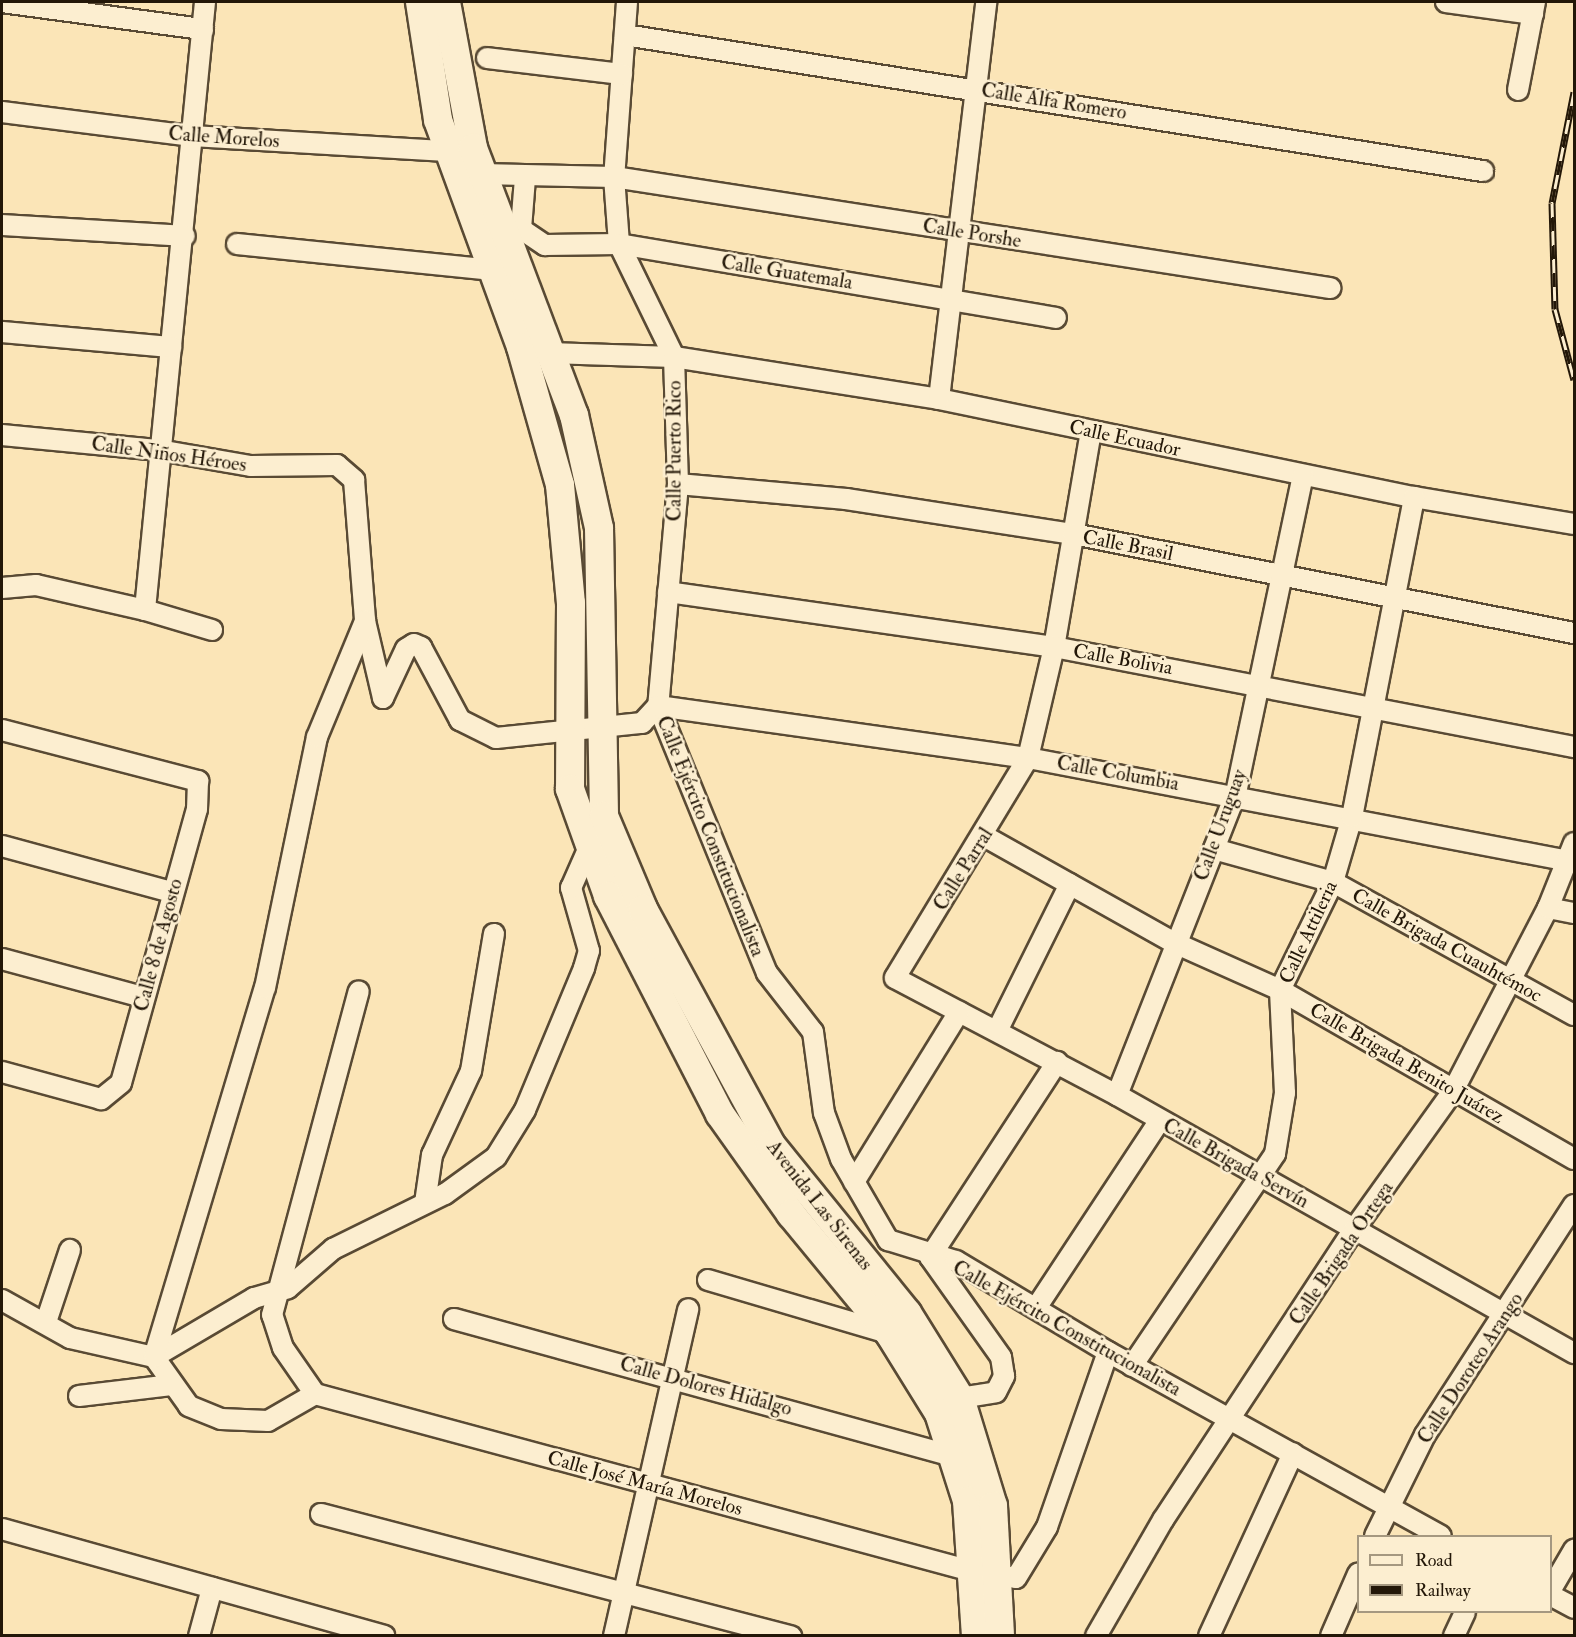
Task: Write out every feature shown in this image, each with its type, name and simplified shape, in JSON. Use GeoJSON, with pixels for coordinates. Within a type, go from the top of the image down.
{"type":"FeatureCollection","features":[{"type":"Feature","properties":{"kind":"main road","name":"Avenida Las Sirenas"},"geometry":{"type":"LineString","coordinates":[[420,2],[447,152],[493,270],[560,485],[571,603],[570,789],[608,896],[720,1114],[791,1214],[890,1334],[939,1413],[956,1457],[988,1575]]}},
{"type":"Feature","properties":{"kind":"main road","name":"Avenida Las Sirenas"},"geometry":{"type":"LineString","coordinates":[[446,2],[461,109],[481,174],[514,231],[549,352],[574,415],[599,528],[600,730],[604,816],[643,909],[739,1091],[795,1179],[907,1313],[960,1398],[984,1463],[988,1575]]}},
{"type":"Feature","properties":{"kind":"main road"},"geometry":{"type":"LineString","coordinates":[[976,1635],[988,1575]]}},
{"type":"Feature","properties":{"kind":"main road"},"geometry":{"type":"LineString","coordinates":[[988,1575],[1000,1635]]}},
{"type":"Feature","properties":{"kind":"street"},"geometry":{"type":"LineString","coordinates":[[2,2],[203,29]]}},
{"type":"Feature","properties":{"kind":"street"},"geometry":{"type":"LineString","coordinates":[[145,610],[159,450],[185,236],[205,2]]}},
{"type":"Feature","properties":{"kind":"street"},"geometry":{"type":"LineString","coordinates":[[620,244],[614,177],[627,2]]}},
{"type":"Feature","properties":{"kind":"street"},"geometry":{"type":"LineString","coordinates":[[939,399],[963,232],[986,2]]}},
{"type":"Feature","properties":{"kind":"street"},"geometry":{"type":"LineString","coordinates":[[1446,2],[1534,8],[1518,90]]}},
{"type":"Feature","properties":{"kind":"street","name":"Calle Alfa Romero"},"geometry":{"type":"LineString","coordinates":[[625,35],[979,88],[1483,171]]}},
{"type":"Feature","properties":{"kind":"street"},"geometry":{"type":"LineString","coordinates":[[487,58],[622,74]]}},
{"type":"Feature","properties":{"kind":"street","name":"Calle Morelos"},"geometry":{"type":"LineString","coordinates":[[2,112],[192,136],[447,152]]}},
{"type":"Feature","properties":{"kind":"street","name":"Calle Porshe"},"geometry":{"type":"LineString","coordinates":[[481,174],[525,178],[614,177],[1330,288]]}},
{"type":"Feature","properties":{"kind":"street"},"geometry":{"type":"LineString","coordinates":[[514,231],[525,178]]}},
{"type":"Feature","properties":{"kind":"street"},"geometry":{"type":"LineString","coordinates":[[2,225],[185,236]]}},
{"type":"Feature","properties":{"kind":"street","name":"Calle Guatemala"},"geometry":{"type":"LineString","coordinates":[[514,231],[545,246],[620,244],[1056,318]]}},
{"type":"Feature","properties":{"kind":"street"},"geometry":{"type":"LineString","coordinates":[[237,244],[493,270]]}},
{"type":"Feature","properties":{"kind":"street","name":"Calle Puerto Rico"},"geometry":{"type":"LineString","coordinates":[[620,244],[674,357],[678,484],[658,706]]}},
{"type":"Feature","properties":{"kind":"street"},"geometry":{"type":"LineString","coordinates":[[2,332],[171,347]]}},
{"type":"Feature","properties":{"kind":"street","name":"Calle Ecuador"},"geometry":{"type":"LineString","coordinates":[[549,352],[674,357],[939,399],[1414,497],[1575,524]]}},
{"type":"Feature","properties":{"kind":"street","name":"Calle Parral"},"geometry":{"type":"LineString","coordinates":[[895,978],[984,836],[1028,758],[1054,647],[1091,431]]}},
{"type":"Feature","properties":{"kind":"street","name":"Calle Niños Héroes"},"geometry":{"type":"LineString","coordinates":[[2,435],[159,450],[251,466],[338,465],[354,480],[365,621]]}},
{"type":"Feature","properties":{"kind":"street","name":"Calle Uruguay"},"geometry":{"type":"LineString","coordinates":[[1117,1095],[1236,793],[1303,475]]}},
{"type":"Feature","properties":{"kind":"street","name":"Calle Brasil"},"geometry":{"type":"LineString","coordinates":[[678,484],[846,499],[1072,534],[1575,633]]}},
{"type":"Feature","properties":{"kind":"street","name":"Calle Attileria"},"geometry":{"type":"LineString","coordinates":[[1132,1366],[1260,1180],[1275,1154],[1285,1094],[1280,990],[1333,882],[1352,817],[1414,497]]}},
{"type":"Feature","properties":{"kind":"street"},"geometry":{"type":"LineString","coordinates":[[2,588],[36,585],[145,610],[212,630]]}},
{"type":"Feature","properties":{"kind":"street","name":"Calle Bolivia"},"geometry":{"type":"LineString","coordinates":[[668,592],[1054,647],[1260,683],[1373,708],[1575,747]]}},
{"type":"Feature","properties":{"kind":"street"},"geometry":{"type":"LineString","coordinates":[[365,621],[383,698],[406,648],[414,644],[421,647],[460,720],[478,732],[496,738],[569,730],[600,730],[648,721],[658,706]]}},
{"type":"Feature","properties":{"kind":"street"},"geometry":{"type":"LineString","coordinates":[[359,991],[290,1260],[275,1292],[272,1315],[283,1348],[315,1394],[268,1421],[220,1419],[189,1407],[171,1385],[154,1357],[266,988],[317,737],[365,621]]}},
{"type":"Feature","properties":{"kind":"street","name":"Calle Columbia"},"geometry":{"type":"LineString","coordinates":[[658,706],[1028,758],[1236,793],[1352,817],[1573,855]]}},
{"type":"Feature","properties":{"kind":"street","name":"Calle Ejército Constitucionalista"},"geometry":{"type":"LineString","coordinates":[[658,706],[759,956],[813,1032],[824,1113],[854,1182],[888,1240],[930,1257],[956,1261],[1132,1366],[1293,1453],[1387,1509],[1439,1535]]}},
{"type":"Feature","properties":{"kind":"street","name":"Calle 8 de Agosto"},"geometry":{"type":"LineString","coordinates":[[2,730],[198,781],[197,809],[171,892],[126,1072],[112,1093],[101,1098],[2,1072]]}},
{"type":"Feature","properties":{"kind":"street","name":"Calle Brigada Benito Juárez"},"geometry":{"type":"LineString","coordinates":[[984,836],[1175,943],[1280,990],[1575,1159]]}},
{"type":"Feature","properties":{"kind":"street"},"geometry":{"type":"LineString","coordinates":[[2,1300],[46,1322],[70,1338],[154,1357],[218,1317],[275,1292],[333,1249],[425,1203],[496,1157],[525,1110],[589,951],[572,888],[590,845]]}},
{"type":"Feature","properties":{"kind":"street"},"geometry":{"type":"LineString","coordinates":[[2,846],[171,892]]}},
{"type":"Feature","properties":{"kind":"street","name":"Calle Brigada Cuauhtémoc"},"geometry":{"type":"LineString","coordinates":[[1214,849],[1333,882],[1575,1015]]}},
{"type":"Feature","properties":{"kind":"street","name":"Calle Brigada Ortega"},"geometry":{"type":"LineString","coordinates":[[1096,1635],[1163,1520],[1355,1228],[1453,1091],[1512,980],[1573,855]]}},
{"type":"Feature","properties":{"kind":"street"},"geometry":{"type":"LineString","coordinates":[[997,1031],[1070,884]]}},
{"type":"Feature","properties":{"kind":"street"},"geometry":{"type":"LineString","coordinates":[[1548,909],[1575,913]]}},
{"type":"Feature","properties":{"kind":"street"},"geometry":{"type":"LineString","coordinates":[[425,1203],[432,1155],[471,1071],[494,934]]}},
{"type":"Feature","properties":{"kind":"street"},"geometry":{"type":"LineString","coordinates":[[2,959],[143,997]]}},
{"type":"Feature","properties":{"kind":"street","name":"Calle Brigada Servín"},"geometry":{"type":"LineString","coordinates":[[895,978],[1117,1095],[1260,1180],[1355,1228],[1575,1353]]}},
{"type":"Feature","properties":{"kind":"street"},"geometry":{"type":"LineString","coordinates":[[854,1182],[959,1012]]}},
{"type":"Feature","properties":{"kind":"street"},"geometry":{"type":"LineString","coordinates":[[960,1398],[996,1392],[1004,1376],[1001,1357],[930,1257],[1057,1062]]}},
{"type":"Feature","properties":{"kind":"street"},"geometry":{"type":"LineString","coordinates":[[1036,1308],[1160,1120]]}},
{"type":"Feature","properties":{"kind":"street","name":"Calle Doroteo Arango"},"geometry":{"type":"LineString","coordinates":[[1375,1535],[1425,1435],[1575,1205]]}},
{"type":"Feature","properties":{"kind":"street"},"geometry":{"type":"LineString","coordinates":[[46,1322],[70,1250]]}},
{"type":"Feature","properties":{"kind":"street"},"geometry":{"type":"LineString","coordinates":[[708,1280],[890,1334]]}},
{"type":"Feature","properties":{"kind":"street"},"geometry":{"type":"LineString","coordinates":[[614,1635],[688,1309]]}},
{"type":"Feature","properties":{"kind":"street","name":"Calle Dolores Hidalgo"},"geometry":{"type":"LineString","coordinates":[[454,1319],[956,1457]]}},
{"type":"Feature","properties":{"kind":"street"},"geometry":{"type":"LineString","coordinates":[[988,1575],[1023,1574],[1074,1461],[1108,1352]]}},
{"type":"Feature","properties":{"kind":"street"},"geometry":{"type":"LineString","coordinates":[[79,1396],[171,1385]]}},
{"type":"Feature","properties":{"kind":"street","name":"Calle José María Morelos"},"geometry":{"type":"LineString","coordinates":[[315,1394],[988,1575]]}},
{"type":"Feature","properties":{"kind":"street"},"geometry":{"type":"LineString","coordinates":[[1209,1635],[1293,1453]]}},
{"type":"Feature","properties":{"kind":"street"},"geometry":{"type":"LineString","coordinates":[[321,1514],[791,1635]]}},
{"type":"Feature","properties":{"kind":"street"},"geometry":{"type":"LineString","coordinates":[[2,1529],[384,1635]]}},
{"type":"Feature","properties":{"kind":"street"},"geometry":{"type":"LineString","coordinates":[[1552,1591],[1575,1550]]}},
{"type":"Feature","properties":{"kind":"street"},"geometry":{"type":"LineString","coordinates":[[1331,1635],[1357,1578]]}},
{"type":"Feature","properties":{"kind":"street"},"geometry":{"type":"LineString","coordinates":[[199,1635],[212,1588]]}},
{"type":"Feature","properties":{"kind":"street"},"geometry":{"type":"LineString","coordinates":[[1552,1594],[1575,1608]]}},
{"type":"Feature","properties":{"kind":"street"},"geometry":{"type":"LineString","coordinates":[[1454,1635],[1464,1613]]}},
{"type":"Feature","properties":{"kind":"railway"},"geometry":{"type":"LineString","coordinates":[[1574,92],[1552,203],[1555,309],[1574,380]]}}]}
